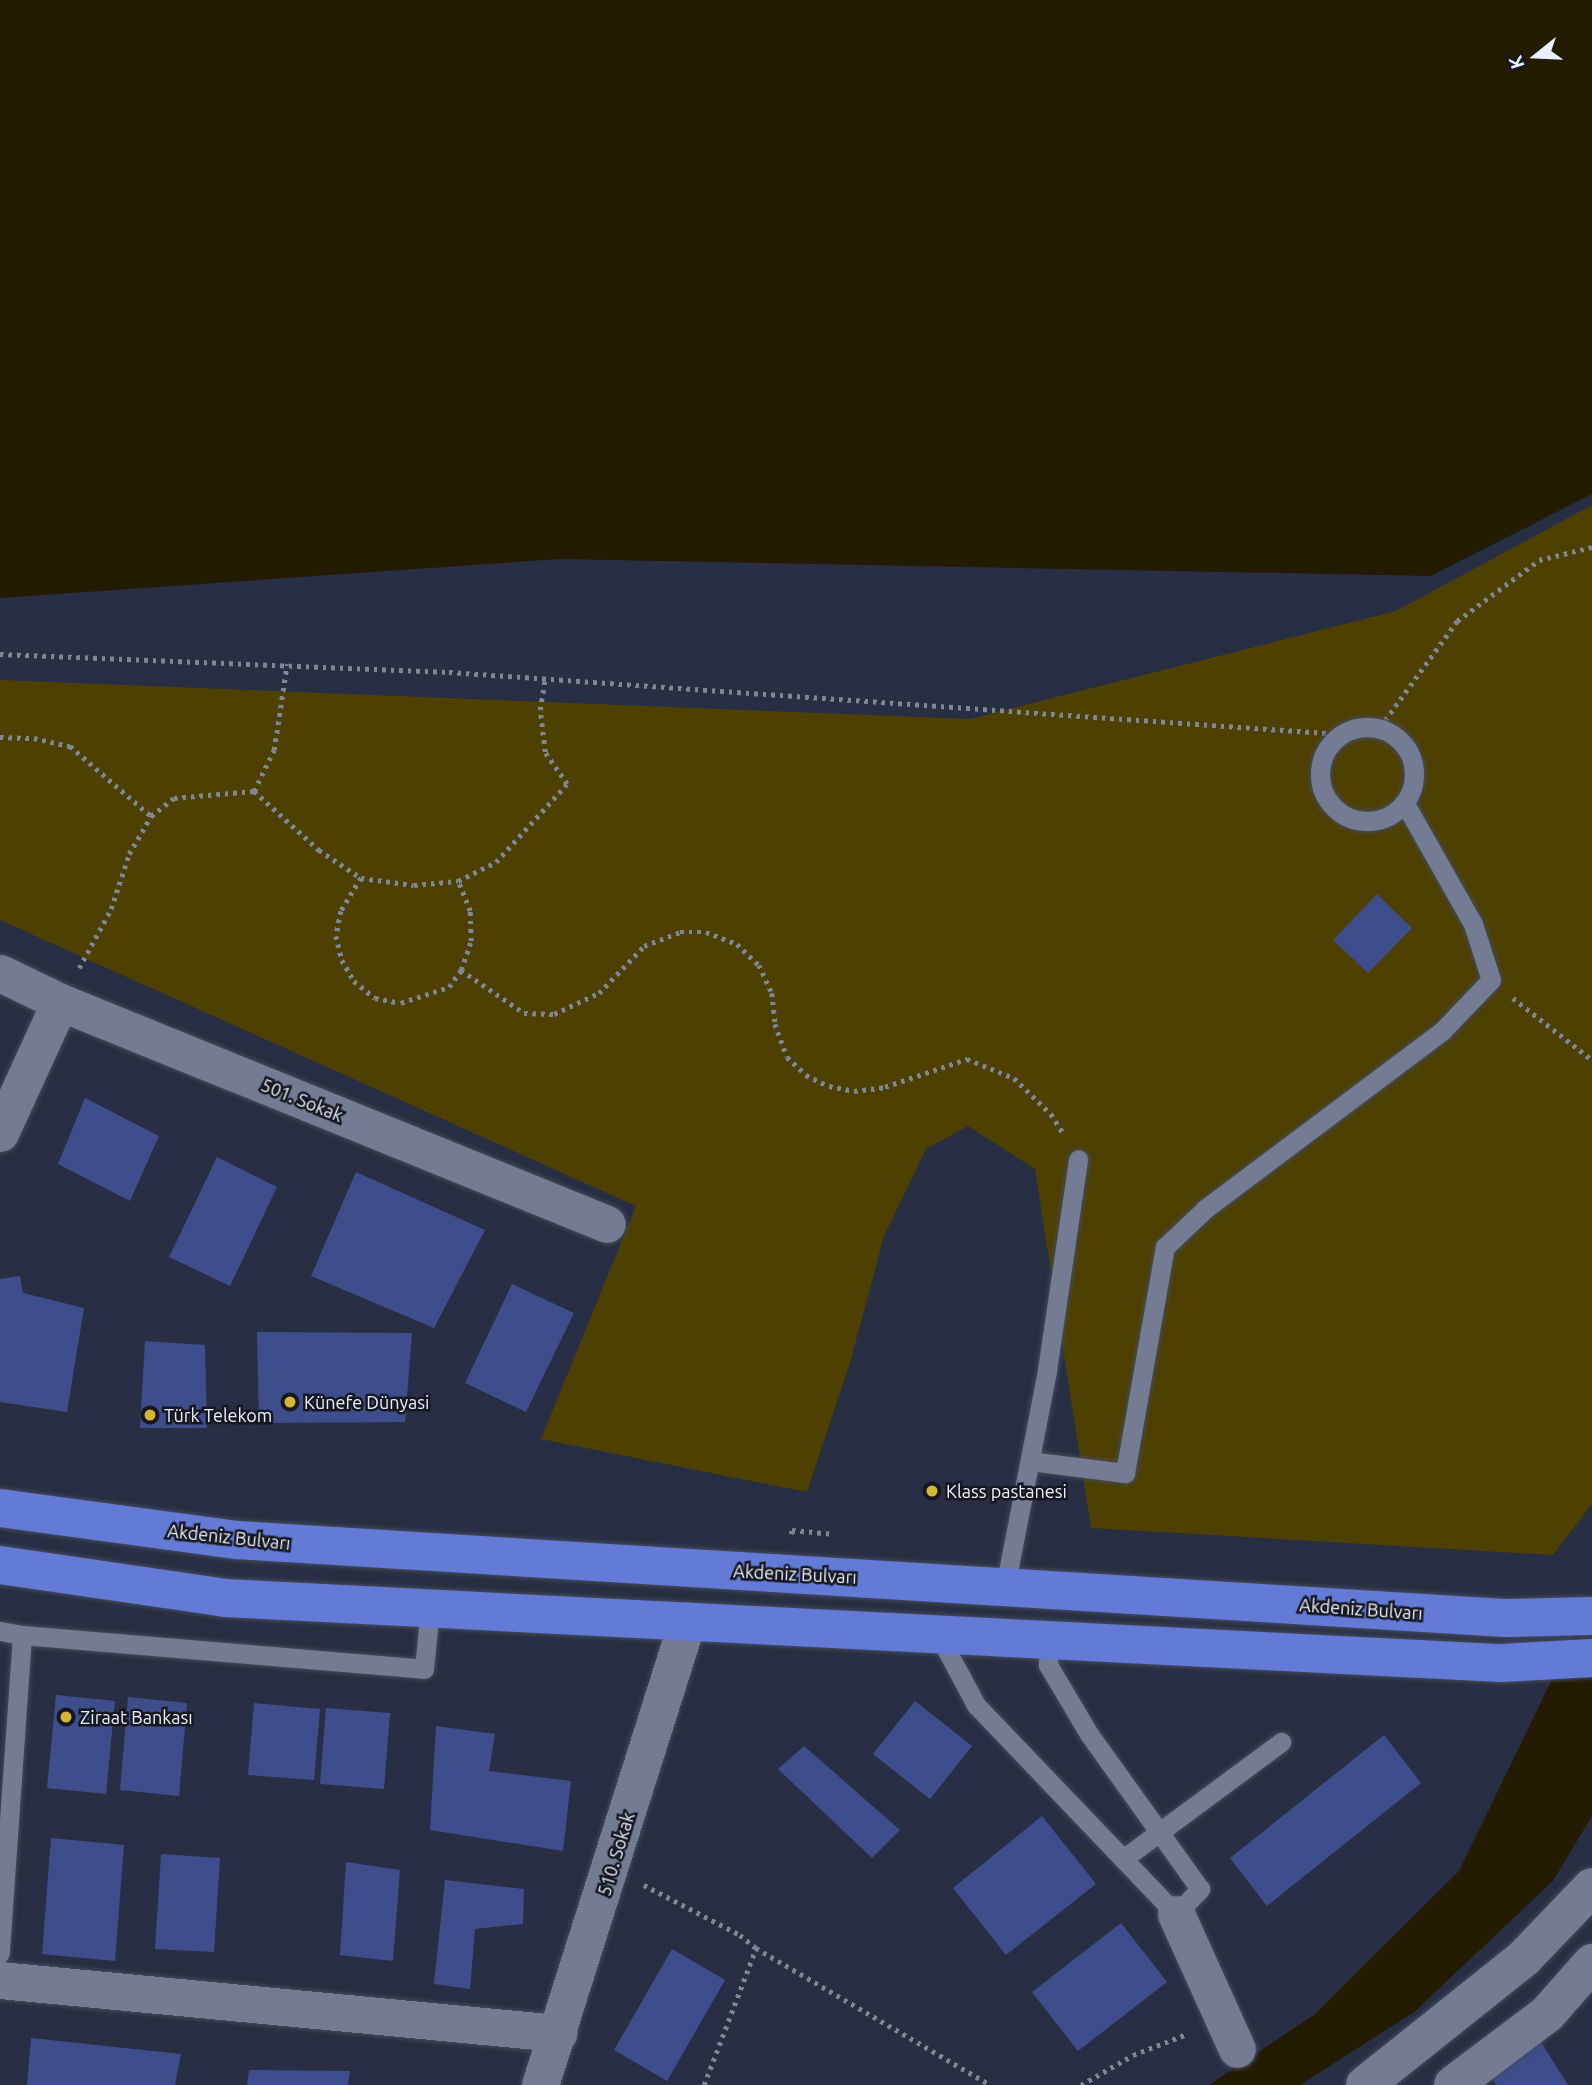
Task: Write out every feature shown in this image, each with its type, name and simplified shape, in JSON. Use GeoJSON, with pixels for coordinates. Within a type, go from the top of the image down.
{"type":"FeatureCollection","features":[{"type":"Feature","properties":{"kind":"highway","name":"Akdeniz Bulvarı"},"geometry":{"type":"LineString","coordinates":[[0,1508],[237,1540],[1505,1618],[1592,1616]]}},
{"type":"Feature","properties":{"kind":"highway"},"geometry":{"type":"LineString","coordinates":[[0,1565],[225,1598],[1501,1663],[1592,1658]]}},
{"type":"Feature","properties":{"kind":"street","name":"501. Sokak"},"geometry":{"type":"LineString","coordinates":[[0,973],[60,1002],[607,1224]]}},
{"type":"Feature","properties":{"kind":"street"},"geometry":{"type":"LineString","coordinates":[[0,1133],[60,1002]]}},
{"type":"Feature","properties":{"kind":"street","name":"510. Sokak"},"geometry":{"type":"LineString","coordinates":[[540,2085],[612,1868],[687,1621]]}},
{"type":"Feature","properties":{"kind":"street"},"geometry":{"type":"LineString","coordinates":[[1365,2085],[1524,1958],[1592,1887]]}},
{"type":"Feature","properties":{"kind":"street"},"geometry":{"type":"LineString","coordinates":[[1176,1914],[1237,2049]]}},
{"type":"Feature","properties":{"kind":"street"},"geometry":{"type":"LineString","coordinates":[[1453,2085],[1547,2014],[1592,1963]]}},
{"type":"Feature","properties":{"kind":"street"},"geometry":{"type":"LineString","coordinates":[[0,1980],[558,2033]]}},
{"type":"Feature","properties":{"kind":"lane"},"geometry":{"type":"LineString","coordinates":[[1360,726],[1380,727],[1401,739],[1413,760],[1414,783],[1405,804],[1386,819],[1363,822],[1340,814],[1325,797],[1319,774],[1325,751],[1341,733],[1360,726]]}},
{"type":"Feature","properties":{"kind":"lane"},"geometry":{"type":"LineString","coordinates":[[1030,1461],[1125,1473],[1165,1247],[1205,1209],[1443,1030],[1491,980],[1473,924],[1405,804]]}},
{"type":"Feature","properties":{"kind":"lane"},"geometry":{"type":"LineString","coordinates":[[1005,1587],[1030,1461],[1078,1159]]}},
{"type":"Feature","properties":{"kind":"lane"},"geometry":{"type":"LineString","coordinates":[[0,1631],[425,1669],[430,1608]]}},
{"type":"Feature","properties":{"kind":"lane"},"geometry":{"type":"LineString","coordinates":[[938,1634],[976,1705],[1176,1914],[1200,1889],[1090,1734],[1048,1665],[1049,1640]]}},
{"type":"Feature","properties":{"kind":"lane"},"geometry":{"type":"LineString","coordinates":[[0,1953],[23,1635]]}},
{"type":"Feature","properties":{"kind":"lane"},"geometry":{"type":"LineString","coordinates":[[1123,1859],[1281,1742]]}},
{"type":"Feature","properties":{"kind":"path"},"geometry":{"type":"LineString","coordinates":[[1380,727],[1457,621],[1539,560],[1592,547]]}},
{"type":"Feature","properties":{"kind":"path"},"geometry":{"type":"LineString","coordinates":[[0,654],[287,664],[545,678],[1341,733]]}},
{"type":"Feature","properties":{"kind":"path"},"geometry":{"type":"LineString","coordinates":[[254,791],[274,750],[287,664]]}},
{"type":"Feature","properties":{"kind":"path"},"geometry":{"type":"LineString","coordinates":[[60,1002],[111,909],[129,854],[151,816],[174,798],[254,791],[319,850],[361,878],[414,885],[458,881],[496,862],[567,785],[545,752],[540,710],[545,678]]}},
{"type":"Feature","properties":{"kind":"path"},"geometry":{"type":"LineString","coordinates":[[0,737],[70,746],[151,816]]}},
{"type":"Feature","properties":{"kind":"path"},"geometry":{"type":"LineString","coordinates":[[361,878],[341,911],[336,936],[342,960],[354,981],[375,998],[401,1003],[449,987],[461,970],[471,941],[470,911],[458,881]]}},
{"type":"Feature","properties":{"kind":"path"},"geometry":{"type":"LineString","coordinates":[[461,970],[524,1013],[554,1014],[599,993],[644,946],[680,932],[706,932],[737,944],[759,965],[772,993],[775,1024],[787,1057],[806,1075],[854,1091],[886,1087],[967,1059],[1014,1079],[1051,1114],[1078,1159]]}},
{"type":"Feature","properties":{"kind":"path"},"geometry":{"type":"LineString","coordinates":[[1491,980],[1592,1060]]}},
{"type":"Feature","properties":{"kind":"path"},"geometry":{"type":"LineString","coordinates":[[612,1868],[740,1935],[756,1948],[990,2085]]}},
{"type":"Feature","properties":{"kind":"path"},"geometry":{"type":"LineString","coordinates":[[704,2085],[756,1948]]}},
{"type":"Feature","properties":{"kind":"path"},"geometry":{"type":"LineString","coordinates":[[1081,2085],[1183,2033],[1237,2049]]}},
{"type":"Feature","properties":{"kind":"shaded area"},"geometry":{"type":"Polygon","coordinates":[[[0,0],[1592,0],[1592,494],[1431,576],[559,559],[0,598],[0,0]]]}},
{"type":"Feature","properties":{"kind":"shaded area"},"geometry":{"type":"Polygon","coordinates":[[[1592,505],[1592,1504],[1553,1555],[1091,1528],[1035,1169],[968,1126],[926,1149],[884,1236],[850,1363],[807,1492],[541,1439],[636,1206],[0,920],[0,680],[970,719],[1396,611],[1592,505]]]}},
{"type":"Feature","properties":{"kind":"shaded area"},"geometry":{"type":"Polygon","coordinates":[[[1592,1597],[1592,1816],[1553,1881],[1414,2012],[1300,2085],[1209,2085],[1314,2015],[1459,1871],[1592,1597]]]}},
{"type":"Feature","properties":{"kind":"building"},"geometry":{"type":"Polygon","coordinates":[[[1377,894],[1412,928],[1368,973],[1333,940],[1377,894]]]}},
{"type":"Feature","properties":{"kind":"building"},"geometry":{"type":"Polygon","coordinates":[[[85,1098],[159,1136],[130,1201],[58,1164],[85,1098]]]}},
{"type":"Feature","properties":{"kind":"building"},"geometry":{"type":"Polygon","coordinates":[[[217,1157],[277,1187],[230,1286],[169,1257],[217,1157]]]}},
{"type":"Feature","properties":{"kind":"building"},"geometry":{"type":"Polygon","coordinates":[[[356,1172],[485,1230],[434,1328],[311,1276],[356,1172]]]}},
{"type":"Feature","properties":{"kind":"building"},"geometry":{"type":"Polygon","coordinates":[[[20,1276],[23,1293],[84,1308],[67,1412],[0,1402],[0,1279],[20,1276]]]}},
{"type":"Feature","properties":{"kind":"building"},"geometry":{"type":"Polygon","coordinates":[[[512,1284],[574,1313],[526,1412],[465,1383],[512,1284]]]}},
{"type":"Feature","properties":{"kind":"building"},"geometry":{"type":"Polygon","coordinates":[[[257,1332],[412,1333],[405,1422],[259,1423],[257,1332]]]}},
{"type":"Feature","properties":{"kind":"building"},"geometry":{"type":"Polygon","coordinates":[[[145,1341],[205,1345],[207,1428],[140,1428],[145,1341]]]}},
{"type":"Feature","properties":{"kind":"building"},"geometry":{"type":"Polygon","coordinates":[[[56,1695],[115,1701],[106,1794],[47,1788],[56,1695]]]}},
{"type":"Feature","properties":{"kind":"building"},"geometry":{"type":"Polygon","coordinates":[[[128,1697],[187,1703],[179,1796],[120,1790],[128,1697]]]}},
{"type":"Feature","properties":{"kind":"building"},"geometry":{"type":"Polygon","coordinates":[[[915,1701],[972,1746],[930,1799],[873,1754],[915,1701]]]}},
{"type":"Feature","properties":{"kind":"building"},"geometry":{"type":"Polygon","coordinates":[[[254,1703],[320,1709],[314,1780],[248,1775],[254,1703]]]}},
{"type":"Feature","properties":{"kind":"building"},"geometry":{"type":"Polygon","coordinates":[[[326,1708],[390,1713],[384,1789],[320,1784],[326,1708]]]}},
{"type":"Feature","properties":{"kind":"building"},"geometry":{"type":"Polygon","coordinates":[[[436,1726],[495,1734],[489,1771],[571,1781],[563,1851],[430,1830],[436,1726]]]}},
{"type":"Feature","properties":{"kind":"building"},"geometry":{"type":"Polygon","coordinates":[[[1384,1735],[1421,1783],[1267,1906],[1230,1858],[1384,1735]]]}},
{"type":"Feature","properties":{"kind":"building"},"geometry":{"type":"Polygon","coordinates":[[[804,1746],[900,1830],[872,1858],[778,1769],[804,1746]]]}},
{"type":"Feature","properties":{"kind":"building"},"geometry":{"type":"Polygon","coordinates":[[[1042,1816],[1096,1884],[1006,1955],[953,1888],[1042,1816]]]}},
{"type":"Feature","properties":{"kind":"building"},"geometry":{"type":"Polygon","coordinates":[[[51,1838],[124,1845],[115,1961],[42,1954],[51,1838]]]}},
{"type":"Feature","properties":{"kind":"building"},"geometry":{"type":"Polygon","coordinates":[[[161,1854],[220,1858],[214,1952],[155,1949],[161,1854]]]}},
{"type":"Feature","properties":{"kind":"building"},"geometry":{"type":"Polygon","coordinates":[[[346,1862],[400,1870],[393,1961],[340,1955],[346,1862]]]}},
{"type":"Feature","properties":{"kind":"building"},"geometry":{"type":"Polygon","coordinates":[[[445,1880],[524,1889],[523,1924],[475,1929],[470,1989],[434,1984],[445,1880]]]}},
{"type":"Feature","properties":{"kind":"building"},"geometry":{"type":"Polygon","coordinates":[[[1121,1923],[1167,1982],[1078,2051],[1032,1992],[1121,1923]]]}},
{"type":"Feature","properties":{"kind":"building"},"geometry":{"type":"Polygon","coordinates":[[[672,1949],[725,1980],[667,2081],[614,2050],[672,1949]]]}},
{"type":"Feature","properties":{"kind":"building"},"geometry":{"type":"Polygon","coordinates":[[[1537,2036],[1568,2085],[1496,2085],[1486,2069],[1537,2036]]]}},
{"type":"Feature","properties":{"kind":"building"},"geometry":{"type":"Polygon","coordinates":[[[31,2038],[181,2054],[175,2085],[27,2085],[31,2038]]]}},
{"type":"Feature","properties":{"kind":"building"},"geometry":{"type":"Polygon","coordinates":[[[249,2070],[350,2071],[348,2085],[247,2085],[249,2070]]]}},
{"type":"Feature","properties":{"kind":"place","name":"Künefe Dünyasi"},"geometry":{"type":"Point","coordinates":[290,1402]}},
{"type":"Feature","properties":{"kind":"place","name":"Türk Telekom"},"geometry":{"type":"Point","coordinates":[150,1415]}},
{"type":"Feature","properties":{"kind":"place","name":"Klass pastanesi"},"geometry":{"type":"Point","coordinates":[932,1491]}},
{"type":"Feature","properties":{"kind":"place","name":"Ziraat Bankası"},"geometry":{"type":"Point","coordinates":[66,1717]}}]}
